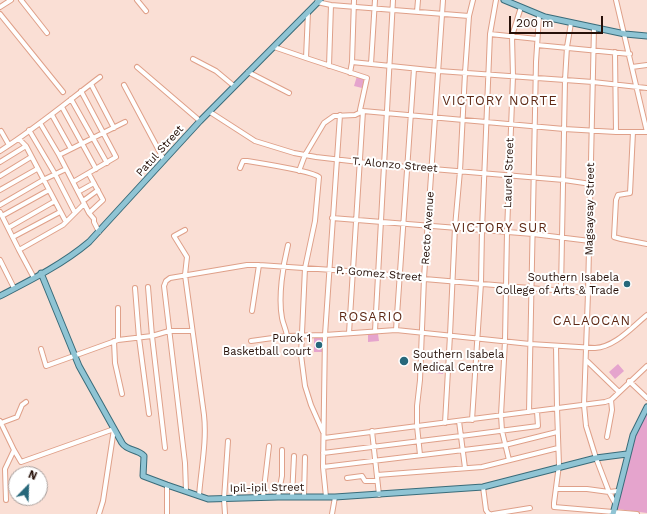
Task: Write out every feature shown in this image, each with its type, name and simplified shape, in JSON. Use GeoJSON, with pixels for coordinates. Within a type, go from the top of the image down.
{"type":"FeatureCollection","features":[{"type":"Feature","properties":{"kind":"main road"},"geometry":{"type":"LineString","coordinates":[[504,0],[539,16],[625,34],[647,36]]}},
{"type":"Feature","properties":{"kind":"main road","name":"Patul Street"},"geometry":{"type":"LineString","coordinates":[[0,296],[76,253],[99,232],[234,86],[318,1]]}},
{"type":"Feature","properties":{"kind":"main road","name":"Ipil-ipil Street"},"geometry":{"type":"LineString","coordinates":[[42,273],[74,355],[124,447],[143,454],[144,456],[143,476],[186,492],[208,498],[224,499],[278,496],[335,497],[483,488],[596,458],[627,454]]}},
{"type":"Feature","properties":{"kind":"main road"},"geometry":{"type":"LineString","coordinates":[[613,513],[633,435],[647,407]]}},
{"type":"Feature","properties":{"kind":"street"},"geometry":{"type":"LineString","coordinates":[[0,7],[11,0]]}},
{"type":"Feature","properties":{"kind":"street"},"geometry":{"type":"LineString","coordinates":[[21,0],[47,33]]}},
{"type":"Feature","properties":{"kind":"street"},"geometry":{"type":"LineString","coordinates":[[137,0],[146,11]]}},
{"type":"Feature","properties":{"kind":"street"},"geometry":{"type":"LineString","coordinates":[[350,73],[352,62],[354,0]]}},
{"type":"Feature","properties":{"kind":"street"},"geometry":{"type":"LineString","coordinates":[[371,64],[375,0]]}},
{"type":"Feature","properties":{"kind":"street"},"geometry":{"type":"LineString","coordinates":[[375,331],[393,0]]}},
{"type":"Feature","properties":{"kind":"street"},"geometry":{"type":"LineString","coordinates":[[418,0],[418,12]]}},
{"type":"Feature","properties":{"kind":"street","name":"Recto Avenue"},"geometry":{"type":"LineString","coordinates":[[420,455],[417,426],[424,278],[443,0]]}},
{"type":"Feature","properties":{"kind":"street"},"geometry":{"type":"LineString","coordinates":[[445,423],[465,73],[469,16],[473,0]]}},
{"type":"Feature","properties":{"kind":"street"},"geometry":{"type":"LineString","coordinates":[[472,420],[481,284],[490,34],[496,0]]}},
{"type":"Feature","properties":{"kind":"street"},"geometry":{"type":"LineString","coordinates":[[299,171],[304,155],[324,123],[334,116],[355,115],[363,111],[564,129],[647,132],[630,54],[616,0]]}},
{"type":"Feature","properties":{"kind":"street"},"geometry":{"type":"LineString","coordinates":[[318,1],[331,5],[469,16]]}},
{"type":"Feature","properties":{"kind":"street"},"geometry":{"type":"LineString","coordinates":[[329,66],[331,5]]}},
{"type":"Feature","properties":{"kind":"street","name":"Laurel Street"},"geometry":{"type":"LineString","coordinates":[[509,460],[502,431],[501,415],[505,341],[507,232],[513,76],[512,36],[521,7]]}},
{"type":"Feature","properties":{"kind":"street"},"geometry":{"type":"LineString","coordinates":[[306,58],[308,12]]}},
{"type":"Feature","properties":{"kind":"street"},"geometry":{"type":"LineString","coordinates":[[0,14],[63,92]]}},
{"type":"Feature","properties":{"kind":"street"},"geometry":{"type":"LineString","coordinates":[[529,412],[536,78],[539,16]]}},
{"type":"Feature","properties":{"kind":"street"},"geometry":{"type":"LineString","coordinates":[[561,290],[565,80],[567,47],[571,23]]}},
{"type":"Feature","properties":{"kind":"street","name":"Magsaysay Street"},"geometry":{"type":"LineString","coordinates":[[594,28],[592,50],[593,82],[590,241],[584,405],[586,426],[596,458],[609,492],[615,503]]}},
{"type":"Feature","properties":{"kind":"street"},"geometry":{"type":"LineString","coordinates":[[490,34],[537,39]]}},
{"type":"Feature","properties":{"kind":"street"},"geometry":{"type":"LineString","coordinates":[[537,45],[630,54]]}},
{"type":"Feature","properties":{"kind":"street"},"geometry":{"type":"LineString","coordinates":[[274,47],[367,78],[360,110],[363,111],[350,333]]}},
{"type":"Feature","properties":{"kind":"street"},"geometry":{"type":"LineString","coordinates":[[615,52],[616,132]]}},
{"type":"Feature","properties":{"kind":"street"},"geometry":{"type":"LineString","coordinates":[[193,59],[216,71],[234,86]]}},
{"type":"Feature","properties":{"kind":"street"},"geometry":{"type":"LineString","coordinates":[[352,62],[414,69],[593,82],[647,88]]}},
{"type":"Feature","properties":{"kind":"street"},"geometry":{"type":"LineString","coordinates":[[632,67],[647,65]]}},
{"type":"Feature","properties":{"kind":"street"},"geometry":{"type":"LineString","coordinates":[[136,67],[200,122]]}},
{"type":"Feature","properties":{"kind":"street"},"geometry":{"type":"LineString","coordinates":[[396,330],[401,276],[414,69]]}},
{"type":"Feature","properties":{"kind":"street"},"geometry":{"type":"LineString","coordinates":[[248,72],[289,93]]}},
{"type":"Feature","properties":{"kind":"street"},"geometry":{"type":"LineString","coordinates":[[0,151],[19,139],[100,77]]}},
{"type":"Feature","properties":{"kind":"street"},"geometry":{"type":"LineString","coordinates":[[91,84],[114,128]]}},
{"type":"Feature","properties":{"kind":"street"},"geometry":{"type":"LineString","coordinates":[[124,85],[164,160]]}},
{"type":"Feature","properties":{"kind":"street"},"geometry":{"type":"LineString","coordinates":[[73,182],[116,158],[81,91]]}},
{"type":"Feature","properties":{"kind":"street"},"geometry":{"type":"LineString","coordinates":[[71,99],[107,163]]}},
{"type":"Feature","properties":{"kind":"street"},"geometry":{"type":"LineString","coordinates":[[62,107],[96,170]]}},
{"type":"Feature","properties":{"kind":"street","name":"T. Alonzo Street"},"geometry":{"type":"LineString","coordinates":[[210,112],[255,142],[304,155],[385,165],[564,180],[591,184]]}},
{"type":"Feature","properties":{"kind":"street"},"geometry":{"type":"LineString","coordinates":[[52,114],[71,148]]}},
{"type":"Feature","properties":{"kind":"street"},"geometry":{"type":"LineString","coordinates":[[326,497],[323,467],[325,335],[340,115]]}},
{"type":"Feature","properties":{"kind":"street"},"geometry":{"type":"LineString","coordinates":[[59,155],[126,122]]}},
{"type":"Feature","properties":{"kind":"street"},"geometry":{"type":"LineString","coordinates":[[40,123],[59,155],[90,215],[94,219],[99,232]]}},
{"type":"Feature","properties":{"kind":"street"},"geometry":{"type":"LineString","coordinates":[[6,127],[1,132],[9,145]]}},
{"type":"Feature","properties":{"kind":"street"},"geometry":{"type":"LineString","coordinates":[[29,130],[55,174],[75,213]]}},
{"type":"Feature","properties":{"kind":"street"},"geometry":{"type":"LineString","coordinates":[[633,132],[630,193],[618,195],[616,200],[614,237],[647,244]]}},
{"type":"Feature","properties":{"kind":"street"},"geometry":{"type":"LineString","coordinates":[[19,139],[26,146],[66,222]]}},
{"type":"Feature","properties":{"kind":"street"},"geometry":{"type":"LineString","coordinates":[[0,162],[26,146]]}},
{"type":"Feature","properties":{"kind":"street"},"geometry":{"type":"LineString","coordinates":[[0,176],[31,157]]}},
{"type":"Feature","properties":{"kind":"street"},"geometry":{"type":"LineString","coordinates":[[240,168],[243,161],[247,161],[317,175],[320,180],[315,221],[306,268],[301,355],[303,379],[311,405],[324,436]]}},
{"type":"Feature","properties":{"kind":"street"},"geometry":{"type":"LineString","coordinates":[[0,190],[37,169]]}},
{"type":"Feature","properties":{"kind":"street"},"geometry":{"type":"LineString","coordinates":[[0,205],[43,180],[66,169]]}},
{"type":"Feature","properties":{"kind":"street"},"geometry":{"type":"LineString","coordinates":[[89,174],[103,201],[90,215]]}},
{"type":"Feature","properties":{"kind":"street"},"geometry":{"type":"LineString","coordinates":[[78,192],[94,183]]}},
{"type":"Feature","properties":{"kind":"street"},"geometry":{"type":"LineString","coordinates":[[34,278],[1,214],[49,190]]}},
{"type":"Feature","properties":{"kind":"street"},"geometry":{"type":"LineString","coordinates":[[19,250],[66,222],[83,202],[98,190]]}},
{"type":"Feature","properties":{"kind":"street"},"geometry":{"type":"LineString","coordinates":[[8,228],[55,201]]}},
{"type":"Feature","properties":{"kind":"street"},"geometry":{"type":"LineString","coordinates":[[13,237],[60,212]]}},
{"type":"Feature","properties":{"kind":"street"},"geometry":{"type":"LineString","coordinates":[[332,218],[455,227],[590,241]]}},
{"type":"Feature","properties":{"kind":"street"},"geometry":{"type":"LineString","coordinates":[[184,230],[174,236],[187,257],[185,275],[205,426],[199,496]]}},
{"type":"Feature","properties":{"kind":"street"},"geometry":{"type":"LineString","coordinates":[[287,336],[282,317],[282,267],[288,245]]}},
{"type":"Feature","properties":{"kind":"street"},"geometry":{"type":"LineString","coordinates":[[0,260],[14,288]]}},
{"type":"Feature","properties":{"kind":"street","name":"P. Gomez Street"},"geometry":{"type":"LineString","coordinates":[[170,331],[164,286],[166,281],[170,278],[185,275],[247,265],[377,273],[588,293]]}},
{"type":"Feature","properties":{"kind":"street"},"geometry":{"type":"LineString","coordinates":[[252,311],[259,265]]}},
{"type":"Feature","properties":{"kind":"street"},"geometry":{"type":"LineString","coordinates":[[148,287],[165,448]]}},
{"type":"Feature","properties":{"kind":"street"},"geometry":{"type":"LineString","coordinates":[[135,288],[139,338],[149,414]]}},
{"type":"Feature","properties":{"kind":"street"},"geometry":{"type":"LineString","coordinates":[[118,308],[115,363],[122,394]]}},
{"type":"Feature","properties":{"kind":"street"},"geometry":{"type":"LineString","coordinates":[[251,341],[287,336],[396,330],[530,344],[586,348],[605,347],[614,342],[647,315]]}},
{"type":"Feature","properties":{"kind":"street"},"geometry":{"type":"LineString","coordinates":[[41,348],[46,366],[116,341],[152,336],[170,331],[192,331]]}},
{"type":"Feature","properties":{"kind":"street"},"geometry":{"type":"LineString","coordinates":[[170,331],[185,462],[186,492]]}},
{"type":"Feature","properties":{"kind":"street"},"geometry":{"type":"LineString","coordinates":[[556,346],[559,467],[554,507],[637,514]]}},
{"type":"Feature","properties":{"kind":"street"},"geometry":{"type":"LineString","coordinates":[[586,360],[619,392]]}},
{"type":"Feature","properties":{"kind":"street"},"geometry":{"type":"LineString","coordinates":[[324,436],[472,420],[605,402],[611,400],[629,381],[647,366]]}},
{"type":"Feature","properties":{"kind":"street"},"geometry":{"type":"LineString","coordinates":[[629,381],[647,398]]}},
{"type":"Feature","properties":{"kind":"street"},"geometry":{"type":"LineString","coordinates":[[607,437],[612,410],[611,400]]}},
{"type":"Feature","properties":{"kind":"street"},"geometry":{"type":"LineString","coordinates":[[26,402],[22,406],[17,416],[0,422],[20,461],[22,462],[114,429],[103,501],[99,514]]}},
{"type":"Feature","properties":{"kind":"street"},"geometry":{"type":"LineString","coordinates":[[323,453],[538,426],[537,411]]}},
{"type":"Feature","properties":{"kind":"street"},"geometry":{"type":"LineString","coordinates":[[459,421],[465,468]]}},
{"type":"Feature","properties":{"kind":"street"},"geometry":{"type":"LineString","coordinates":[[372,431],[379,495]]}},
{"type":"Feature","properties":{"kind":"street"},"geometry":{"type":"LineString","coordinates":[[323,467],[505,445],[557,432]]}},
{"type":"Feature","properties":{"kind":"street"},"geometry":{"type":"LineString","coordinates":[[225,514],[224,499],[228,441]]}},
{"type":"Feature","properties":{"kind":"street"},"geometry":{"type":"LineString","coordinates":[[263,497],[269,446]]}},
{"type":"Feature","properties":{"kind":"street"},"geometry":{"type":"LineString","coordinates":[[377,475],[482,467],[558,448]]}},
{"type":"Feature","properties":{"kind":"street"},"geometry":{"type":"LineString","coordinates":[[6,500],[5,472],[14,450]]}},
{"type":"Feature","properties":{"kind":"street"},"geometry":{"type":"LineString","coordinates":[[278,496],[282,476],[282,450]]}},
{"type":"Feature","properties":{"kind":"street"},"geometry":{"type":"LineString","coordinates":[[292,497],[294,456]]}},
{"type":"Feature","properties":{"kind":"street"},"geometry":{"type":"LineString","coordinates":[[304,497],[305,457]]}},
{"type":"Feature","properties":{"kind":"street"},"geometry":{"type":"LineString","coordinates":[[347,478],[362,476],[365,481],[377,481]]}},
{"type":"Feature","properties":{"kind":"street"},"geometry":{"type":"LineString","coordinates":[[167,485],[167,514]]}},
{"type":"Feature","properties":{"kind":"street"},"geometry":{"type":"LineString","coordinates":[[483,488],[486,510],[488,513],[491,514],[530,508]]}},
{"type":"Feature","properties":{"kind":"street"},"geometry":{"type":"LineString","coordinates":[[556,489],[587,489],[609,492],[618,491]]}},
{"type":"Feature","properties":{"kind":"street"},"geometry":{"type":"LineString","coordinates":[[332,514],[335,497]]}},
{"type":"Feature","properties":{"kind":"shaded area"},"geometry":{"type":"Polygon","coordinates":[[[357,76],[365,79],[362,88],[354,86],[357,76]]]}},
{"type":"Feature","properties":{"kind":"shaded area"},"geometry":{"type":"Polygon","coordinates":[[[368,334],[378,334],[379,341],[368,342],[368,334]]]}},
{"type":"Feature","properties":{"kind":"shaded area","name":"Purok 1 Basketball court"},"geometry":{"type":"Polygon","coordinates":[[[314,338],[323,338],[323,352],[314,352],[314,338]]]}},
{"type":"Feature","properties":{"kind":"shaded area"},"geometry":{"type":"Polygon","coordinates":[[[434,362],[441,363],[440,370],[444,370],[443,374],[435,373],[437,367],[433,366],[434,362]]]}},
{"type":"Feature","properties":{"kind":"shaded area"},"geometry":{"type":"Polygon","coordinates":[[[618,364],[624,371],[615,379],[609,372],[618,364]]]}},
{"type":"Feature","properties":{"kind":"shaded area"},"geometry":{"type":"Polygon","coordinates":[[[647,410],[647,513],[617,509],[634,439],[647,410]]]}},
{"type":"Feature","properties":{"kind":"place","name":"Southern Isabela College of Arts & Trade"},"geometry":{"type":"Point","coordinates":[627,284]}},
{"type":"Feature","properties":{"kind":"place","name":"Purok 1 Basketball court"},"geometry":{"type":"Point","coordinates":[319,345]}},
{"type":"Feature","properties":{"kind":"place","name":"Southern Isabela Medical Centre"},"geometry":{"type":"Point","coordinates":[404,361]}},
{"type":"Feature","properties":{"kind":"district","name":"VICTORY NORTE"},"geometry":{"type":"Point","coordinates":[500,101]}},
{"type":"Feature","properties":{"kind":"district","name":"VICTORY SUR"},"geometry":{"type":"Point","coordinates":[500,228]}},
{"type":"Feature","properties":{"kind":"district","name":"ROSARIO"},"geometry":{"type":"Point","coordinates":[371,317]}},
{"type":"Feature","properties":{"kind":"district","name":"CALAOCAN"},"geometry":{"type":"Point","coordinates":[592,321]}}]}
